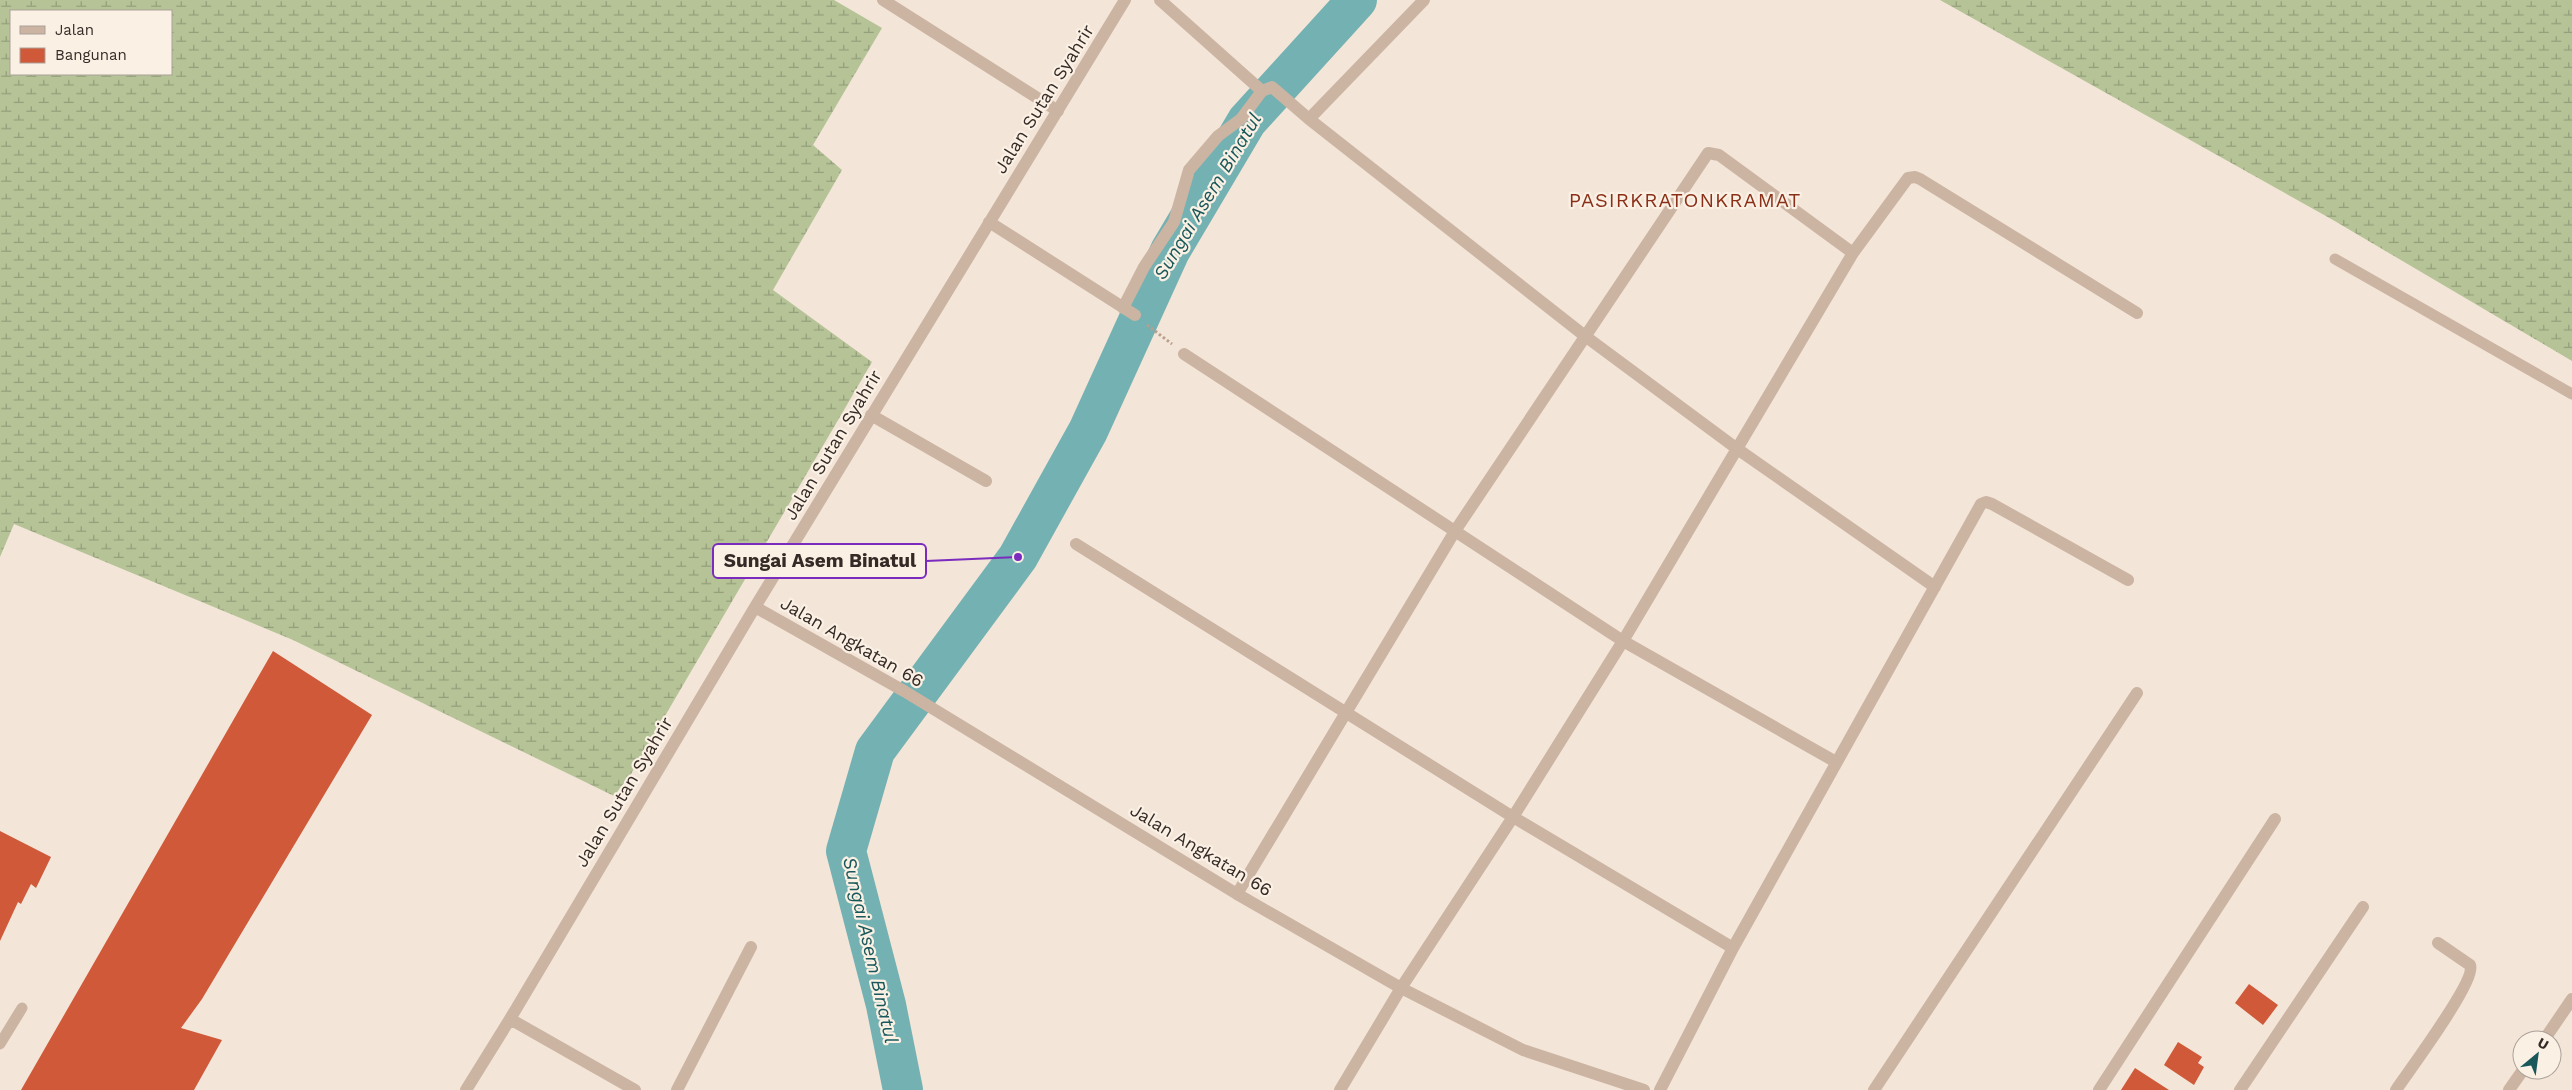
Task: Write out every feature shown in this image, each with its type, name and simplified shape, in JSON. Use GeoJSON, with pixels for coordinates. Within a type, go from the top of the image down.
{"type":"FeatureCollection","features":[{"type":"Feature","properties":{"kind":"street"},"geometry":{"type":"LineString","coordinates":[[883,0],[1058,111]]}},
{"type":"Feature","properties":{"kind":"street","name":"Jalan Sutan Syahrir"},"geometry":{"type":"LineString","coordinates":[[466,1090],[871,415],[1125,0]]}},
{"type":"Feature","properties":{"kind":"street"},"geometry":{"type":"LineString","coordinates":[[1160,0],[1267,89],[1307,118],[1585,336],[1736,448],[1935,586]]}},
{"type":"Feature","properties":{"kind":"street"},"geometry":{"type":"LineString","coordinates":[[1307,118],[1424,0]]}},
{"type":"Feature","properties":{"kind":"street"},"geometry":{"type":"LineString","coordinates":[[1123,308],[1144,267],[1174,222],[1190,170],[1218,136],[1241,119],[1267,89]]}},
{"type":"Feature","properties":{"kind":"street"},"geometry":{"type":"LineString","coordinates":[[1237,894],[1455,531],[1704,157],[1710,152],[1719,155],[1853,253]]}},
{"type":"Feature","properties":{"kind":"street"},"geometry":{"type":"LineString","coordinates":[[1340,1090],[1401,988],[1513,817],[1623,641],[1853,253],[1904,182],[1915,176],[2137,313]]}},
{"type":"Feature","properties":{"kind":"street"},"geometry":{"type":"LineString","coordinates":[[989,222],[1135,315]]}},
{"type":"Feature","properties":{"kind":"street"},"geometry":{"type":"LineString","coordinates":[[1184,354],[1623,641],[1836,762]]}},
{"type":"Feature","properties":{"kind":"street"},"geometry":{"type":"LineString","coordinates":[[871,415],[986,481]]}},
{"type":"Feature","properties":{"kind":"street"},"geometry":{"type":"LineString","coordinates":[[1660,1090],[1733,948],[1983,502],[1992,504],[2128,580]]}},
{"type":"Feature","properties":{"kind":"street"},"geometry":{"type":"LineString","coordinates":[[1076,544],[1513,817],[1733,948]]}},
{"type":"Feature","properties":{"kind":"street","name":"Jalan Angkatan 66"},"geometry":{"type":"LineString","coordinates":[[755,607],[904,692],[1237,894],[1401,988],[1523,1050],[1644,1090]]}},
{"type":"Feature","properties":{"kind":"street"},"geometry":{"type":"LineString","coordinates":[[1874,1090],[2137,694]]}},
{"type":"Feature","properties":{"kind":"street"},"geometry":{"type":"LineString","coordinates":[[2099,1090],[2275,819]]}},
{"type":"Feature","properties":{"kind":"street"},"geometry":{"type":"LineString","coordinates":[[2240,1090],[2362,907]]}},
{"type":"Feature","properties":{"kind":"street"},"geometry":{"type":"LineString","coordinates":[[2396,1090],[2459,996],[2471,972],[2470,965],[2438,943]]}},
{"type":"Feature","properties":{"kind":"street"},"geometry":{"type":"LineString","coordinates":[[677,1090],[751,947]]}},
{"type":"Feature","properties":{"kind":"street"},"geometry":{"type":"LineString","coordinates":[[2551,1030],[2572,999]]}},
{"type":"Feature","properties":{"kind":"street"},"geometry":{"type":"LineString","coordinates":[[510,1019],[635,1090]]}},
{"type":"Feature","properties":{"kind":"lane"},"geometry":{"type":"LineString","coordinates":[[2335,259],[2572,394]]}},
{"type":"Feature","properties":{"kind":"lane"},"geometry":{"type":"LineString","coordinates":[[0,1044],[22,1008]]}},
{"type":"Feature","properties":{"kind":"path"},"geometry":{"type":"LineString","coordinates":[[1135,315],[1184,354]]}},
{"type":"Feature","properties":{"kind":"green space"},"geometry":{"type":"Polygon","coordinates":[[[0,0],[834,0],[882,28],[813,145],[842,170],[773,290],[872,362],[631,774],[614,796],[293,640],[14,524],[0,557],[0,0]]]}},
{"type":"Feature","properties":{"kind":"green space"},"geometry":{"type":"Polygon","coordinates":[[[1940,0],[2572,0],[2572,361],[2333,220],[1940,0]]]}},
{"type":"Feature","properties":{"kind":"building"},"geometry":{"type":"Polygon","coordinates":[[[273,651],[372,715],[202,999],[181,1028],[222,1040],[194,1090],[21,1090],[273,651]]]}},
{"type":"Feature","properties":{"kind":"building"},"geometry":{"type":"Polygon","coordinates":[[[0,831],[51,857],[36,888],[31,884],[21,904],[18,902],[0,941],[0,831]]]}},
{"type":"Feature","properties":{"kind":"building"},"geometry":{"type":"Polygon","coordinates":[[[2249,984],[2278,1005],[2263,1025],[2235,1003],[2249,984]]]}},
{"type":"Feature","properties":{"kind":"building"},"geometry":{"type":"Polygon","coordinates":[[[2178,1042],[2202,1057],[2198,1063],[2204,1067],[2194,1085],[2164,1065],[2178,1042]]]}},
{"type":"Feature","properties":{"kind":"building"},"geometry":{"type":"Polygon","coordinates":[[[2135,1068],[2169,1090],[2121,1090],[2135,1068]]]}},
{"type":"Feature","properties":{"kind":"waterway","name":"Sungai Asem Binatul"},"geometry":{"type":"LineString","coordinates":[[903,1090],[886,1005],[846,851],[875,751],[1018,557],[1088,431],[1170,251],[1247,121],[1357,0]]}},
{"type":"Feature","properties":{"kind":"place","name":"Sungai Asem Binatul"},"geometry":{"type":"Point","coordinates":[1018,557]}},
{"type":"Feature","properties":{"kind":"district","name":"PASIRKRATONKRAMAT"},"geometry":{"type":"Point","coordinates":[1685,200]}}]}
